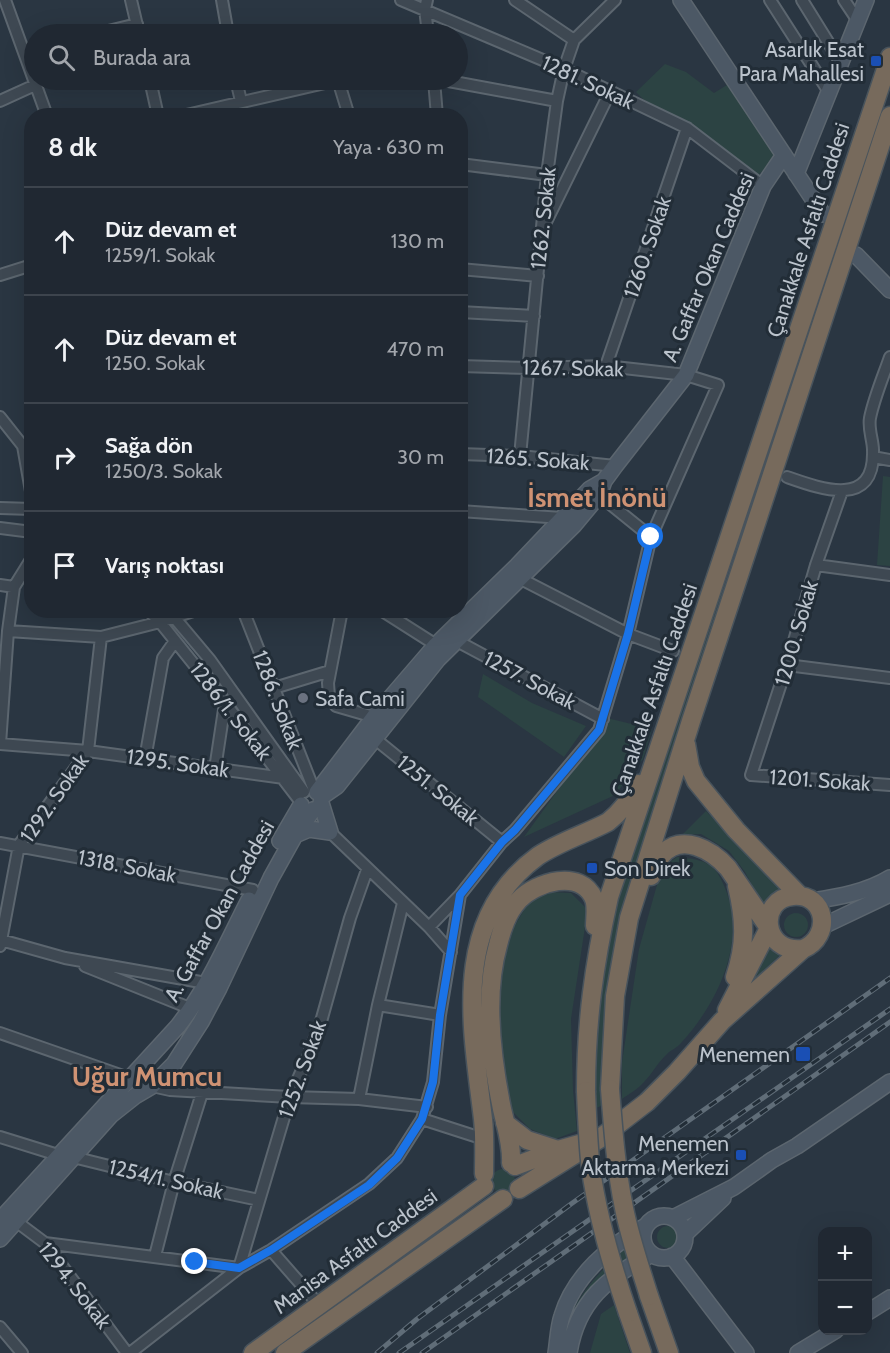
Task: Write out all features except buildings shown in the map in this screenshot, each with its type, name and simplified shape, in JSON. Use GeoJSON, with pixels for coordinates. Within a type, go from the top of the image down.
{"type":"FeatureCollection","features":[{"type":"Feature","properties":{"kind":"highway","name":"Çanakkale Asfaltı Caddesi"},"geometry":{"type":"LineString","coordinates":[[642,1353],[611,1261],[591,1170],[586,1064],[591,987],[609,897],[890,57]]}},
{"type":"Feature","properties":{"kind":"highway","name":"Çanakkale Asfaltı Caddesi"},"geometry":{"type":"LineString","coordinates":[[669,1353],[632,1244],[615,1145],[610,1089],[615,996],[621,959],[631,909],[890,116]]}},
{"type":"Feature","properties":{"kind":"highway"},"geometry":{"type":"LineString","coordinates":[[659,749],[630,798],[617,815],[608,822],[536,857],[503,890],[488,914],[477,946],[472,990],[474,1053],[484,1122],[484,1180],[491,1196],[503,1199],[515,1194],[519,1189],[599,1139],[663,1087],[722,1021],[816,940],[823,926],[819,909],[736,830],[696,781],[690,766],[686,740]]}},
{"type":"Feature","properties":{"kind":"highway"},"geometry":{"type":"LineString","coordinates":[[621,959],[634,937],[658,860],[670,848],[687,843],[703,849],[720,860],[782,946],[796,950],[803,949]]}},
{"type":"Feature","properties":{"kind":"highway"},"geometry":{"type":"LineString","coordinates":[[722,1021],[741,958],[744,936],[735,879]]}},
{"type":"Feature","properties":{"kind":"highway"},"geometry":{"type":"LineString","coordinates":[[519,1189],[521,1177],[513,1165],[498,1089],[492,1031],[495,956],[502,931],[513,908],[534,888],[554,881],[574,882],[581,886],[594,898],[596,908],[585,983],[581,1034],[586,1064]]}},
{"type":"Feature","properties":{"kind":"highway"},"geometry":{"type":"LineString","coordinates":[[722,1021],[769,928],[770,914],[774,907],[785,898],[806,899]]}},
{"type":"Feature","properties":{"kind":"highway"},"geometry":{"type":"LineString","coordinates":[[505,1123],[527,1140],[558,1150]]}},
{"type":"Feature","properties":{"kind":"highway"},"geometry":{"type":"LineString","coordinates":[[484,1180],[492,1165],[497,1162],[513,1165],[599,1139]]}},
{"type":"Feature","properties":{"kind":"highway","name":"Manisa Asfaltı Caddesi"},"geometry":{"type":"LineString","coordinates":[[253,1353],[484,1180]]}},
{"type":"Feature","properties":{"kind":"highway","name":"Manisa Asfaltı Caddesi"},"geometry":{"type":"LineString","coordinates":[[285,1353],[503,1199]]}},
{"type":"Feature","properties":{"kind":"street"},"geometry":{"type":"LineString","coordinates":[[4,0],[4,13],[23,53]]}},
{"type":"Feature","properties":{"kind":"street"},"geometry":{"type":"LineString","coordinates":[[131,0],[137,24]]}},
{"type":"Feature","properties":{"kind":"street"},"geometry":{"type":"LineString","coordinates":[[222,0],[226,24]]}},
{"type":"Feature","properties":{"kind":"street","name":"1281. Sokak"},"geometry":{"type":"LineString","coordinates":[[401,0],[426,5],[467,24]]}},
{"type":"Feature","properties":{"kind":"street"},"geometry":{"type":"LineString","coordinates":[[515,0],[574,40]]}},
{"type":"Feature","properties":{"kind":"street","name":"1262. Sokak"},"geometry":{"type":"LineString","coordinates":[[520,456],[556,101],[574,40],[615,0]]}},
{"type":"Feature","properties":{"kind":"street"},"geometry":{"type":"LineString","coordinates":[[681,0],[823,214]]}},
{"type":"Feature","properties":{"kind":"street"},"geometry":{"type":"LineString","coordinates":[[770,0],[829,92]]}},
{"type":"Feature","properties":{"kind":"street"},"geometry":{"type":"LineString","coordinates":[[802,0],[841,63]]}},
{"type":"Feature","properties":{"kind":"street"},"geometry":{"type":"LineString","coordinates":[[844,0],[858,21]]}},
{"type":"Feature","properties":{"kind":"street"},"geometry":{"type":"LineString","coordinates":[[796,174],[866,0]]}},
{"type":"Feature","properties":{"kind":"street"},"geometry":{"type":"LineString","coordinates":[[426,5],[427,24]]}},
{"type":"Feature","properties":{"kind":"street","name":"1281. Sokak"},"geometry":{"type":"LineString","coordinates":[[468,24],[687,128],[763,186]]}},
{"type":"Feature","properties":{"kind":"street"},"geometry":{"type":"LineString","coordinates":[[468,84],[556,101]]}},
{"type":"Feature","properties":{"kind":"street"},"geometry":{"type":"LineString","coordinates":[[0,100],[24,90]]}},
{"type":"Feature","properties":{"kind":"street"},"geometry":{"type":"LineString","coordinates":[[37,90],[44,108]]}},
{"type":"Feature","properties":{"kind":"street"},"geometry":{"type":"LineString","coordinates":[[152,90],[156,108]]}},
{"type":"Feature","properties":{"kind":"street"},"geometry":{"type":"LineString","coordinates":[[238,90],[241,101]]}},
{"type":"Feature","properties":{"kind":"street"},"geometry":{"type":"LineString","coordinates":[[221,108],[292,90]]}},
{"type":"Feature","properties":{"kind":"street"},"geometry":{"type":"LineString","coordinates":[[341,90],[347,108]]}},
{"type":"Feature","properties":{"kind":"street"},"geometry":{"type":"LineString","coordinates":[[435,90],[436,108]]}},
{"type":"Feature","properties":{"kind":"street"},"geometry":{"type":"LineString","coordinates":[[542,230],[610,92]]}},
{"type":"Feature","properties":{"kind":"street","name":"1260. Sokak"},"geometry":{"type":"LineString","coordinates":[[606,366],[687,128]]}},
{"type":"Feature","properties":{"kind":"street","name":"A. Gaffar Okan Caddesi"},"geometry":{"type":"LineString","coordinates":[[0,1220],[111,1115],[152,1086],[174,1064],[201,1022],[219,988],[257,904],[295,835],[311,799],[337,786],[438,659],[574,525],[615,466],[686,375],[763,186],[784,155]]}},
{"type":"Feature","properties":{"kind":"street"},"geometry":{"type":"LineString","coordinates":[[468,165],[547,175]]}},
{"type":"Feature","properties":{"kind":"street"},"geometry":{"type":"LineString","coordinates":[[856,255],[890,290]]}},
{"type":"Feature","properties":{"kind":"street"},"geometry":{"type":"LineString","coordinates":[[0,275],[24,268]]}},
{"type":"Feature","properties":{"kind":"street"},"geometry":{"type":"LineString","coordinates":[[468,270],[537,276]]}},
{"type":"Feature","properties":{"kind":"street"},"geometry":{"type":"LineString","coordinates":[[468,312],[534,316]]}},
{"type":"Feature","properties":{"kind":"street"},"geometry":{"type":"LineString","coordinates":[[787,477],[820,489],[842,491],[854,489],[865,483],[873,458],[870,420],[890,357]]}},
{"type":"Feature","properties":{"kind":"street","name":"1267. Sokak"},"geometry":{"type":"LineString","coordinates":[[468,366],[528,368],[606,366],[686,375],[718,385],[651,537]]}},
{"type":"Feature","properties":{"kind":"street"},"geometry":{"type":"LineString","coordinates":[[0,417],[24,442]]}},
{"type":"Feature","properties":{"kind":"street","name":"1265. Sokak"},"geometry":{"type":"LineString","coordinates":[[468,454],[520,456],[615,466]]}},
{"type":"Feature","properties":{"kind":"street"},"geometry":{"type":"LineString","coordinates":[[873,458],[890,460]]}},
{"type":"Feature","properties":{"kind":"street"},"geometry":{"type":"LineString","coordinates":[[429,927],[460,895],[502,842],[515,830],[599,730],[628,634],[651,537],[601,488]]}},
{"type":"Feature","properties":{"kind":"street","name":"A. Gaffar Okan Caddesi"},"geometry":{"type":"LineString","coordinates":[[468,614],[590,489],[601,488]]}},
{"type":"Feature","properties":{"kind":"street","name":"1200. Sokak"},"geometry":{"type":"LineString","coordinates":[[750,775],[842,491]]}},
{"type":"Feature","properties":{"kind":"street"},"geometry":{"type":"LineString","coordinates":[[0,508],[24,510]]}},
{"type":"Feature","properties":{"kind":"street"},"geometry":{"type":"LineString","coordinates":[[468,512],[562,518]]}},
{"type":"Feature","properties":{"kind":"street"},"geometry":{"type":"LineString","coordinates":[[0,528],[24,531]]}},
{"type":"Feature","properties":{"kind":"street"},"geometry":{"type":"LineString","coordinates":[[816,566],[890,575]]}},
{"type":"Feature","properties":{"kind":"street"},"geometry":{"type":"LineString","coordinates":[[0,744],[8,631],[14,587],[24,571]]}},
{"type":"Feature","properties":{"kind":"street"},"geometry":{"type":"LineString","coordinates":[[521,579],[628,634],[673,651]]}},
{"type":"Feature","properties":{"kind":"street"},"geometry":{"type":"LineString","coordinates":[[0,585],[14,587]]}},
{"type":"Feature","properties":{"kind":"street"},"geometry":{"type":"LineString","coordinates":[[156,618],[160,622]]}},
{"type":"Feature","properties":{"kind":"street"},"geometry":{"type":"LineString","coordinates":[[8,631],[101,637],[160,622],[166,618]]}},
{"type":"Feature","properties":{"kind":"street","name":"1286/1. Sokak"},"geometry":{"type":"LineString","coordinates":[[174,618],[210,660],[311,799]]}},
{"type":"Feature","properties":{"kind":"street","name":"1286. Sokak"},"geometry":{"type":"LineString","coordinates":[[246,618],[274,688],[311,799]]}},
{"type":"Feature","properties":{"kind":"street"},"geometry":{"type":"LineString","coordinates":[[340,618],[327,691],[336,706],[374,717]]}},
{"type":"Feature","properties":{"kind":"street"},"geometry":{"type":"LineString","coordinates":[[394,618],[436,645]]}},
{"type":"Feature","properties":{"kind":"street","name":"A. Gaffar Okan Caddesi"},"geometry":{"type":"LineString","coordinates":[[0,1239],[17,1222],[66,1156],[131,1078],[192,1009],[253,890],[311,799],[374,717],[436,645],[464,618]]}},
{"type":"Feature","properties":{"kind":"street","name":"1286/1. Sokak"},"geometry":{"type":"LineString","coordinates":[[160,622],[284,778],[311,799]]}},
{"type":"Feature","properties":{"kind":"street","name":"1292. Sokak"},"geometry":{"type":"LineString","coordinates":[[1,943],[19,845],[88,751],[101,637]]}},
{"type":"Feature","properties":{"kind":"street"},"geometry":{"type":"LineString","coordinates":[[145,759],[163,658],[175,641]]}},
{"type":"Feature","properties":{"kind":"street","name":"1257. Sokak"},"geometry":{"type":"LineString","coordinates":[[457,641],[603,719]]}},
{"type":"Feature","properties":{"kind":"street"},"geometry":{"type":"LineString","coordinates":[[787,665],[890,678]]}},
{"type":"Feature","properties":{"kind":"street"},"geometry":{"type":"LineString","coordinates":[[274,688],[330,671]]}},
{"type":"Feature","properties":{"kind":"street"},"geometry":{"type":"LineString","coordinates":[[215,769],[225,703]]}},
{"type":"Feature","properties":{"kind":"street","name":"1251. Sokak"},"geometry":{"type":"LineString","coordinates":[[374,738],[502,842]]}},
{"type":"Feature","properties":{"kind":"street","name":"1295. Sokak"},"geometry":{"type":"LineString","coordinates":[[0,744],[88,751],[284,778]]}},
{"type":"Feature","properties":{"kind":"street","name":"1201. Sokak"},"geometry":{"type":"LineString","coordinates":[[750,775],[890,785]]}},
{"type":"Feature","properties":{"kind":"street"},"geometry":{"type":"LineString","coordinates":[[311,799],[330,832],[367,870],[429,927],[451,952]]}},
{"type":"Feature","properties":{"kind":"street","name":"A. Gaffar Okan Caddesi"},"geometry":{"type":"LineString","coordinates":[[295,835],[309,829],[330,832]]}},
{"type":"Feature","properties":{"kind":"street","name":"1318. Sokak"},"geometry":{"type":"LineString","coordinates":[[0,843],[253,890]]}},
{"type":"Feature","properties":{"kind":"street","name":"1252. Sokak"},"geometry":{"type":"LineString","coordinates":[[239,1268],[290,1097],[322,1018],[350,918],[367,870]]}},
{"type":"Feature","properties":{"kind":"street"},"geometry":{"type":"LineString","coordinates":[[806,899],[855,893],[890,878]]}},
{"type":"Feature","properties":{"kind":"street"},"geometry":{"type":"LineString","coordinates":[[823,926],[890,894]]}},
{"type":"Feature","properties":{"kind":"street"},"geometry":{"type":"LineString","coordinates":[[129,1353],[239,1268],[271,1250],[369,1185],[397,1158],[422,1119],[433,1082],[440,1015],[460,895]]}},
{"type":"Feature","properties":{"kind":"street"},"geometry":{"type":"LineString","coordinates":[[359,1099],[378,1005],[403,903]]}},
{"type":"Feature","properties":{"kind":"street"},"geometry":{"type":"LineString","coordinates":[[1,943],[66,958],[206,983]]}},
{"type":"Feature","properties":{"kind":"street"},"geometry":{"type":"LineString","coordinates":[[66,958],[192,1009]]}},
{"type":"Feature","properties":{"kind":"street"},"geometry":{"type":"LineString","coordinates":[[378,1005],[440,1015]]}},
{"type":"Feature","properties":{"kind":"street"},"geometry":{"type":"LineString","coordinates":[[0,1033],[152,1086],[202,1093],[359,1099],[427,1107]]}},
{"type":"Feature","properties":{"kind":"street"},"geometry":{"type":"LineString","coordinates":[[685,1234],[734,1187],[890,1082]]}},
{"type":"Feature","properties":{"kind":"street"},"geometry":{"type":"LineString","coordinates":[[155,1256],[174,1182],[202,1093]]}},
{"type":"Feature","properties":{"kind":"street"},"geometry":{"type":"LineString","coordinates":[[422,1119],[484,1139]]}},
{"type":"Feature","properties":{"kind":"street","name":"1254/1. Sokak"},"geometry":{"type":"LineString","coordinates":[[0,1137],[66,1156],[259,1200]]}},
{"type":"Feature","properties":{"kind":"street"},"geometry":{"type":"LineString","coordinates":[[673,1218],[734,1187]]}},
{"type":"Feature","properties":{"kind":"street"},"geometry":{"type":"LineString","coordinates":[[556,1353],[562,1315],[576,1286],[586,1273],[624,1238],[658,1217],[666,1216],[673,1218],[681,1225],[685,1234],[684,1245],[672,1257],[661,1258],[652,1254],[647,1249],[643,1238],[646,1226]]}},
{"type":"Feature","properties":{"kind":"street","name":"1294. Sokak"},"geometry":{"type":"LineString","coordinates":[[17,1222],[45,1243],[129,1353]]}},
{"type":"Feature","properties":{"kind":"street"},"geometry":{"type":"LineString","coordinates":[[45,1243],[239,1268]]}},
{"type":"Feature","properties":{"kind":"street"},"geometry":{"type":"LineString","coordinates":[[271,1250],[319,1305]]}},
{"type":"Feature","properties":{"kind":"street"},"geometry":{"type":"LineString","coordinates":[[569,1353],[570,1341],[582,1311],[598,1289],[631,1264],[652,1254]]}},
{"type":"Feature","properties":{"kind":"street"},"geometry":{"type":"LineString","coordinates":[[672,1257],[746,1353]]}},
{"type":"Feature","properties":{"kind":"street"},"geometry":{"type":"LineString","coordinates":[[872,1309],[890,1298]]}},
{"type":"Feature","properties":{"kind":"street"},"geometry":{"type":"LineString","coordinates":[[0,1327],[22,1353]]}},
{"type":"Feature","properties":{"kind":"street"},"geometry":{"type":"LineString","coordinates":[[798,1353],[828,1335]]}},
{"type":"Feature","properties":{"kind":"green space"},"geometry":{"type":"Polygon","coordinates":[[[665,64],[686,72],[714,93],[727,85],[780,156],[759,174],[752,173],[643,99],[636,92],[665,64]]]}},
{"type":"Feature","properties":{"kind":"green space"},"geometry":{"type":"Polygon","coordinates":[[[792,379],[795,380],[656,811],[603,1105],[594,1109],[593,1068],[600,982],[611,920],[643,818],[748,517],[792,379]]]}},
{"type":"Feature","properties":{"kind":"green space"},"geometry":{"type":"Polygon","coordinates":[[[883,476],[890,477],[890,566],[877,565],[883,476]]]}},
{"type":"Feature","properties":{"kind":"green space"},"geometry":{"type":"Polygon","coordinates":[[[483,674],[532,703],[586,726],[564,757],[478,697],[483,674]]]}},
{"type":"Feature","properties":{"kind":"green space"},"geometry":{"type":"Polygon","coordinates":[[[607,718],[652,729],[643,759],[615,795],[524,837],[599,733],[607,718]]]}},
{"type":"Feature","properties":{"kind":"green space"},"geometry":{"type":"Polygon","coordinates":[[[706,811],[783,888],[762,904],[745,872],[729,851],[701,834],[682,835],[706,811]]]}},
{"type":"Feature","properties":{"kind":"green space"},"geometry":{"type":"Polygon","coordinates":[[[677,857],[704,862],[715,869],[719,875],[732,913],[733,933],[730,953],[716,993],[694,1028],[664,1057],[642,1085],[622,1099],[622,1062],[639,949],[662,867],[677,857]]]}},
{"type":"Feature","properties":{"kind":"green space"},"geometry":{"type":"Polygon","coordinates":[[[550,892],[571,893],[586,908],[571,1019],[573,1090],[577,1131],[555,1139],[530,1129],[512,1111],[504,1071],[499,1013],[502,967],[514,927],[528,903],[550,892]]]}},
{"type":"Feature","properties":{"kind":"green space"},"geometry":{"type":"Polygon","coordinates":[[[796,913],[805,916],[808,925],[805,934],[796,937],[787,934],[784,925],[787,916],[796,913]]]}},
{"type":"Feature","properties":{"kind":"green space"},"geometry":{"type":"Polygon","coordinates":[[[768,939],[780,955],[740,994],[768,939]]]}},
{"type":"Feature","properties":{"kind":"green space"},"geometry":{"type":"Polygon","coordinates":[[[503,1169],[508,1170],[514,1176],[514,1186],[508,1192],[503,1193],[498,1192],[492,1186],[491,1181],[492,1176],[498,1170],[503,1169]]]}},
{"type":"Feature","properties":{"kind":"green space"},"geometry":{"type":"Polygon","coordinates":[[[664,1226],[672,1226],[679,1233],[679,1241],[672,1248],[664,1248],[657,1241],[657,1233],[664,1226]]]}},
{"type":"Feature","properties":{"kind":"green space"},"geometry":{"type":"Polygon","coordinates":[[[634,1241],[643,1253],[594,1284],[581,1304],[566,1339],[562,1338],[581,1296],[600,1273],[634,1241]]]}},
{"type":"Feature","properties":{"kind":"green space"},"geometry":{"type":"Polygon","coordinates":[[[614,1305],[630,1353],[590,1353],[601,1314],[614,1305]]]}},
{"type":"Feature","properties":{"kind":"railway"},"geometry":{"type":"LineString","coordinates":[[377,1353],[417,1319],[571,1204],[890,978]]}},
{"type":"Feature","properties":{"kind":"railway"},"geometry":{"type":"LineString","coordinates":[[399,1353],[890,1009]]}},
{"type":"Feature","properties":{"kind":"railway"},"geometry":{"type":"LineString","coordinates":[[422,1353],[890,1022]]}},
{"type":"Feature","properties":{"kind":"place","name":"Asarlık Esat Para Mahallesi"},"geometry":{"type":"Point","coordinates":[876,61]}},
{"type":"Feature","properties":{"kind":"place","name":"Safa Cami"},"geometry":{"type":"Point","coordinates":[303,698]}},
{"type":"Feature","properties":{"kind":"place","name":"Son Direk"},"geometry":{"type":"Point","coordinates":[592,868]}},
{"type":"Feature","properties":{"kind":"place","name":"Menemen"},"geometry":{"type":"Point","coordinates":[803,1054]}},
{"type":"Feature","properties":{"kind":"place","name":"Menemen Aktarma Merkezi"},"geometry":{"type":"Point","coordinates":[741,1155]}},
{"type":"Feature","properties":{"kind":"district","name":"İsmet İnönü"},"geometry":{"type":"Point","coordinates":[597,497]}},
{"type":"Feature","properties":{"kind":"district","name":"Uğur Mumcu"},"geometry":{"type":"Point","coordinates":[147,1076]}},
{"type":"Feature","properties":{"kind":"route"},"geometry":{"type":"LineString","coordinates":[[195,1262],[239,1268],[271,1250],[369,1185],[397,1158],[414,1132],[427,1107],[433,1082],[440,1015],[460,895],[502,842],[515,830],[599,730],[628,634],[651,537]]}}]}
